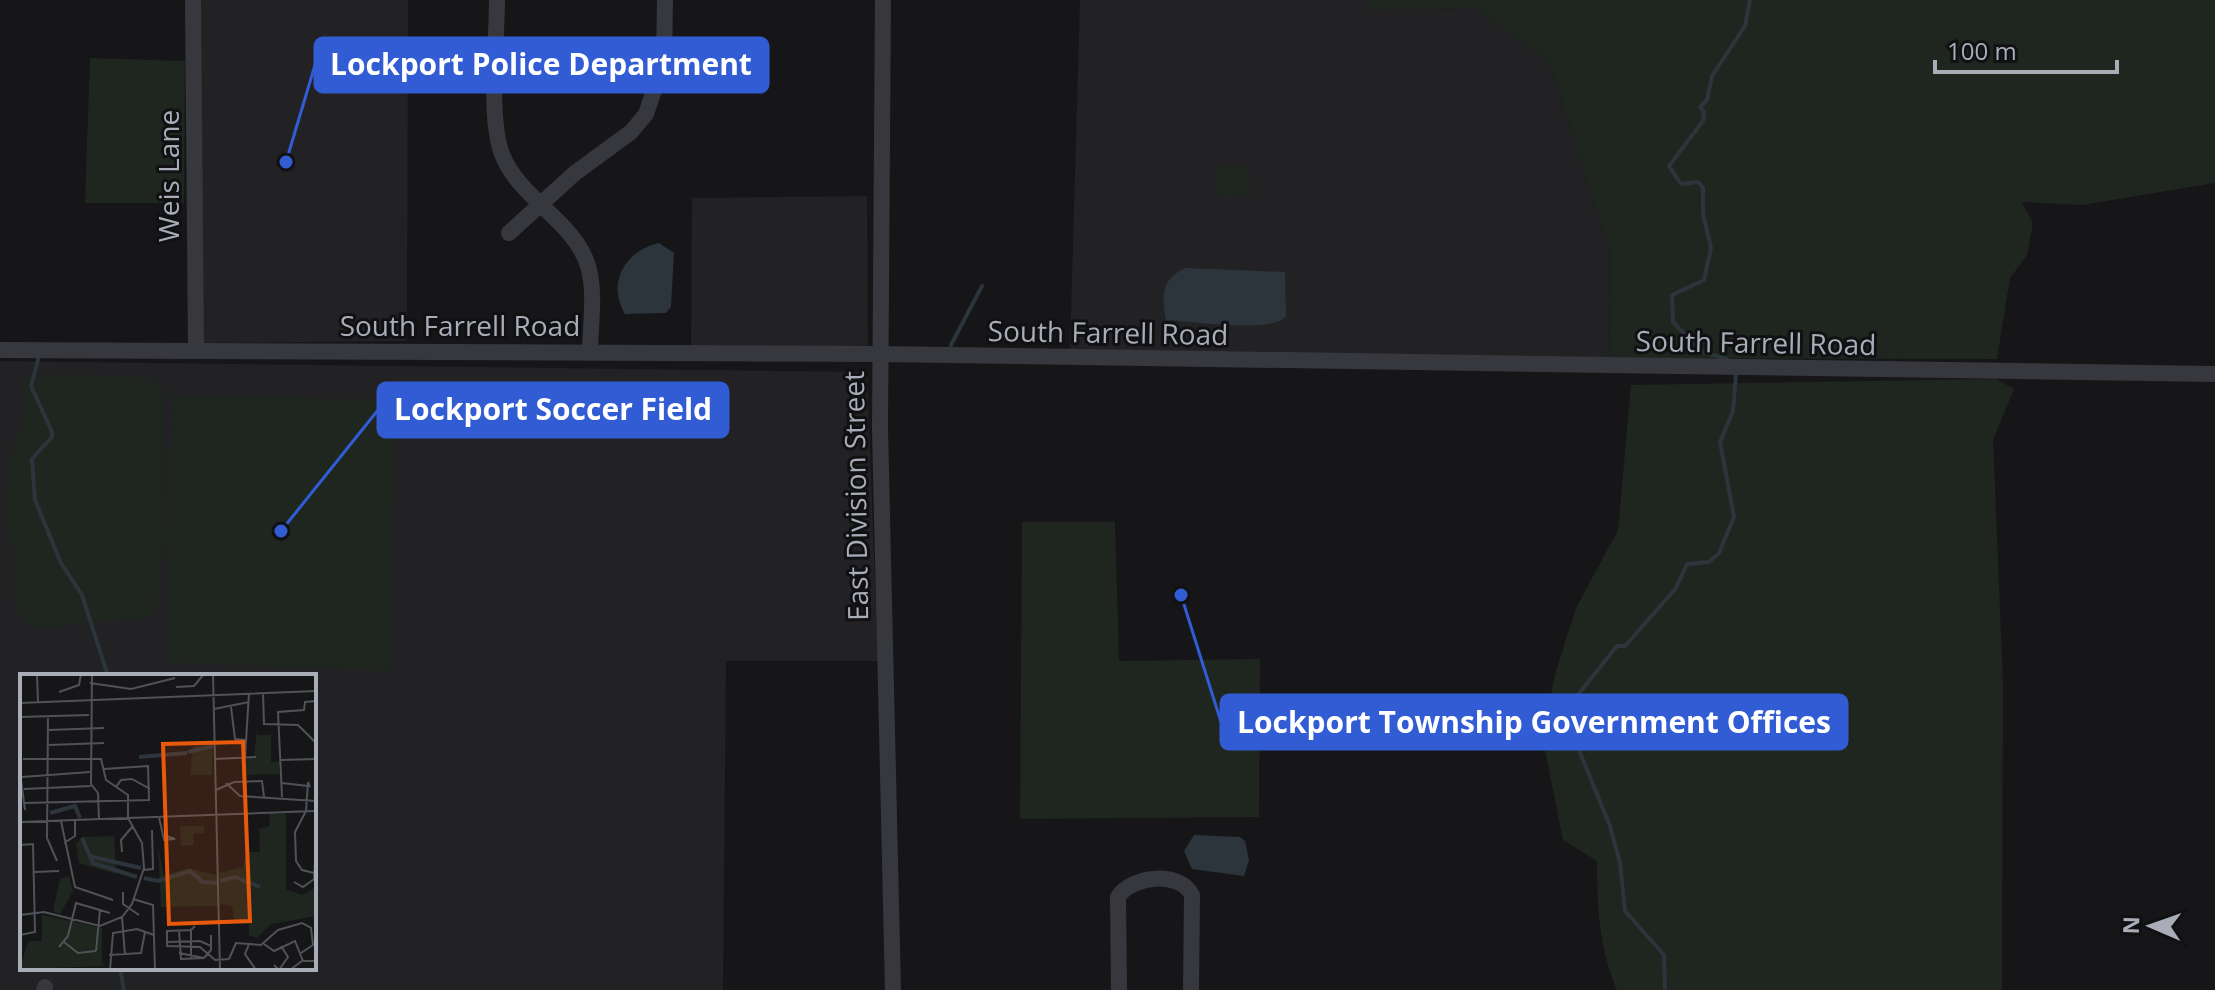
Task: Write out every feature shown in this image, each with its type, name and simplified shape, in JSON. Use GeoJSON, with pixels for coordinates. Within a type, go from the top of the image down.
{"type":"FeatureCollection","features":[{"type":"Feature","properties":{"kind":"street","name":"Weis Lane"},"geometry":{"type":"LineString","coordinates":[[193,0],[196,351]]}},
{"type":"Feature","properties":{"kind":"street"},"geometry":{"type":"LineString","coordinates":[[497,0],[496,129],[503,155],[540,204],[575,240],[588,267],[590,353]]}},
{"type":"Feature","properties":{"kind":"street"},"geometry":{"type":"LineString","coordinates":[[509,233],[575,173],[611,149],[646,114],[664,61],[665,0]]}},
{"type":"Feature","properties":{"kind":"street","name":"East Division Street"},"geometry":{"type":"LineString","coordinates":[[883,0],[879,354],[893,990]]}},
{"type":"Feature","properties":{"kind":"street","name":"South Farrell Road"},"geometry":{"type":"LineString","coordinates":[[0,350],[879,354],[2215,374]]}},
{"type":"Feature","properties":{"kind":"street"},"geometry":{"type":"LineString","coordinates":[[1119,990],[1118,897],[1124,888],[1135,881],[1176,880],[1187,886],[1192,895],[1191,990]]}},
{"type":"Feature","properties":{"kind":"shaded area"},"geometry":{"type":"Polygon","coordinates":[[[200,0],[408,0],[407,341],[200,343],[200,0]]]}},
{"type":"Feature","properties":{"kind":"shaded area"},"geometry":{"type":"Polygon","coordinates":[[[1080,0],[1368,0],[1368,10],[1475,8],[1548,61],[1611,252],[1609,358],[1070,350],[1080,0]]]}},
{"type":"Feature","properties":{"kind":"shaded area"},"geometry":{"type":"Polygon","coordinates":[[[1368,0],[2215,0],[2215,183],[2082,205],[2022,202],[2033,223],[2027,255],[2010,278],[1997,359],[1609,358],[1611,252],[1548,61],[1475,8],[1368,10],[1368,0]]]}},
{"type":"Feature","properties":{"kind":"shaded area"},"geometry":{"type":"Polygon","coordinates":[[[90,58],[185,61],[184,203],[85,203],[90,58]]]}},
{"type":"Feature","properties":{"kind":"shaded area"},"geometry":{"type":"Polygon","coordinates":[[[1218,166],[1248,166],[1250,196],[1218,198],[1215,169],[1218,166]]]}},
{"type":"Feature","properties":{"kind":"shaded area"},"geometry":{"type":"Polygon","coordinates":[[[867,196],[868,349],[691,346],[692,198],[867,196]]]}},
{"type":"Feature","properties":{"kind":"shaded area"},"geometry":{"type":"Polygon","coordinates":[[[659,243],[674,253],[671,307],[666,313],[625,314],[618,290],[622,269],[637,253],[659,243]]]}},
{"type":"Feature","properties":{"kind":"shaded area"},"geometry":{"type":"Polygon","coordinates":[[[1186,268],[1285,272],[1286,316],[1278,321],[1249,325],[1166,320],[1165,289],[1172,277],[1186,268]]]}},
{"type":"Feature","properties":{"kind":"shaded area"},"geometry":{"type":"Polygon","coordinates":[[[0,361],[867,372],[878,661],[726,661],[723,990],[0,990],[0,361]]]}},
{"type":"Feature","properties":{"kind":"shaded area"},"geometry":{"type":"Polygon","coordinates":[[[59,374],[153,378],[163,390],[166,542],[158,573],[157,612],[122,621],[78,622],[40,628],[26,621],[16,607],[14,550],[5,526],[4,502],[9,464],[22,418],[24,375],[43,378],[59,374]]]}},
{"type":"Feature","properties":{"kind":"shaded area"},"geometry":{"type":"Polygon","coordinates":[[[1996,379],[2014,389],[1993,440],[2003,682],[2002,990],[1617,990],[1606,959],[1600,927],[1597,861],[1563,840],[1542,735],[1556,671],[1576,608],[1618,530],[1631,385],[1996,379]]]}},
{"type":"Feature","properties":{"kind":"shaded area"},"geometry":{"type":"Polygon","coordinates":[[[171,395],[396,400],[390,671],[166,662],[171,395]]]}},
{"type":"Feature","properties":{"kind":"shaded area"},"geometry":{"type":"Polygon","coordinates":[[[1022,522],[1115,522],[1119,661],[1260,659],[1259,817],[1020,819],[1022,522]]]}},
{"type":"Feature","properties":{"kind":"shaded area"},"geometry":{"type":"Polygon","coordinates":[[[1194,835],[1240,837],[1245,841],[1249,860],[1244,876],[1192,869],[1184,851],[1194,835]]]}},
{"type":"Feature","properties":{"kind":"waterway"},"geometry":{"type":"LineString","coordinates":[[1727,359],[1702,352],[1673,322],[1672,295],[1704,280],[1711,248],[1703,214],[1703,188],[1698,182],[1681,184],[1669,166],[1703,121],[1704,112],[1700,107],[1707,100],[1712,76],[1745,26],[1750,0]]}},
{"type":"Feature","properties":{"kind":"waterway"},"geometry":{"type":"LineString","coordinates":[[951,345],[982,286]]}},
{"type":"Feature","properties":{"kind":"waterway"},"geometry":{"type":"LineString","coordinates":[[39,356],[31,386],[52,437],[32,459],[35,500],[61,563],[82,595],[107,674]]}},
{"type":"Feature","properties":{"kind":"waterway"},"geometry":{"type":"LineString","coordinates":[[1665,990],[1664,955],[1625,911],[1620,863],[1610,826],[1574,738],[1572,702],[1617,646],[1625,646],[1676,588],[1687,564],[1709,562],[1719,553],[1734,517],[1720,442],[1733,411],[1736,374]]}},
{"type":"Feature","properties":{"kind":"waterway"},"geometry":{"type":"LineString","coordinates":[[120,970],[124,990]]}},
{"type":"Feature","properties":{"kind":"place","name":"Lockport Police Department"},"geometry":{"type":"Point","coordinates":[286,162]}},
{"type":"Feature","properties":{"kind":"place","name":"Lockport Soccer Field"},"geometry":{"type":"Point","coordinates":[281,531]}},
{"type":"Feature","properties":{"kind":"place","name":"Lockport Township Government Offices"},"geometry":{"type":"Point","coordinates":[1181,595]}}]}
